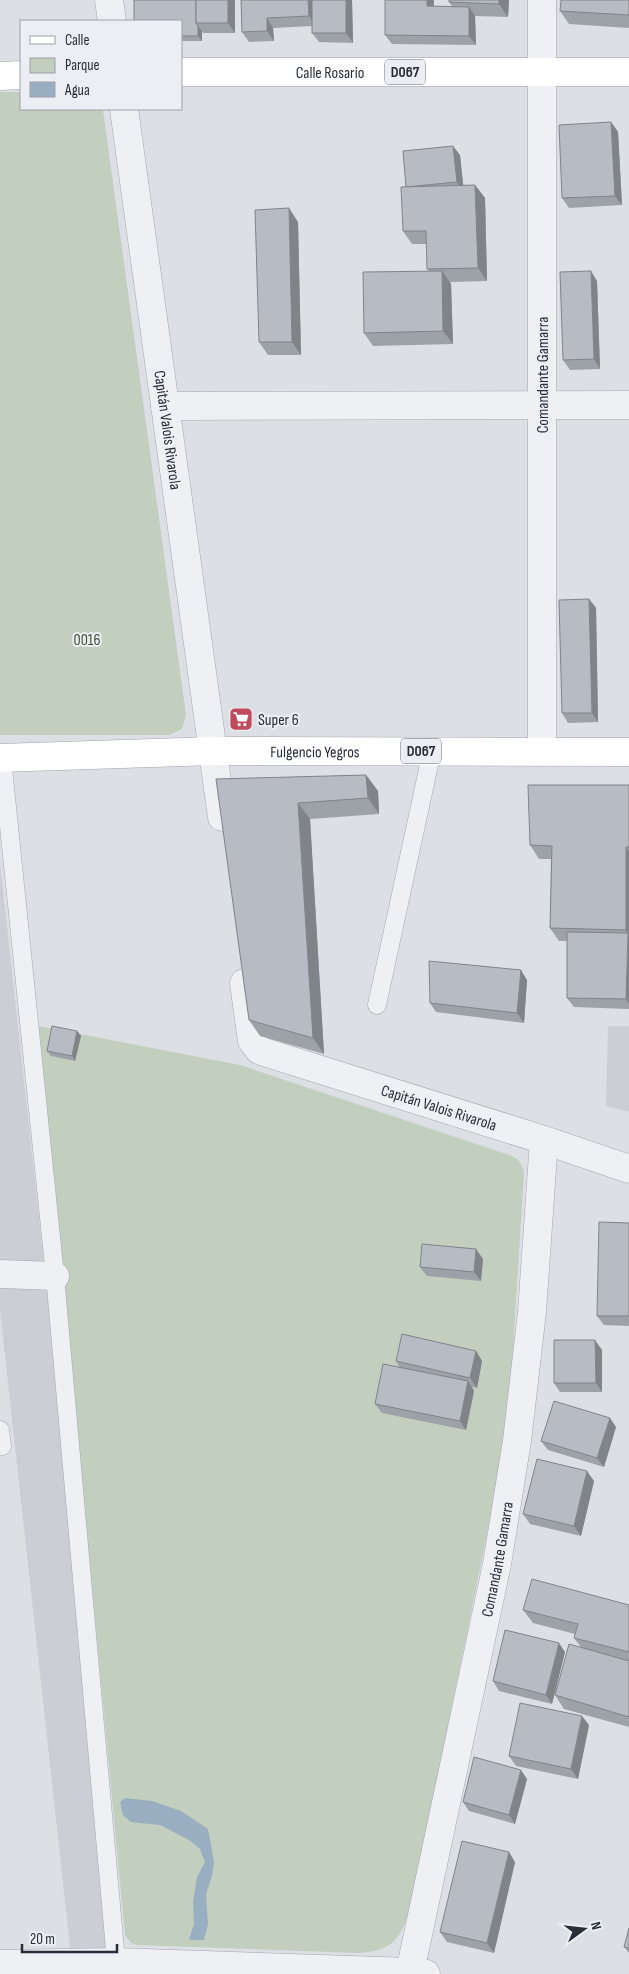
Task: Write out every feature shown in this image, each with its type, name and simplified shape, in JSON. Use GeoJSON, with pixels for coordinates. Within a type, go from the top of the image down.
{"type":"FeatureCollection","features":[{"type":"Feature","properties":{"kind":"main road","name":"Calle Rosario"},"geometry":{"type":"LineString","coordinates":[[182,72],[629,72]]}},
{"type":"Feature","properties":{"kind":"main road"},"geometry":{"type":"LineString","coordinates":[[0,76],[20,75]]}},
{"type":"Feature","properties":{"kind":"main road","name":"Fulgencio Yegros"},"geometry":{"type":"LineString","coordinates":[[1,758],[213,751],[629,752]]}},
{"type":"Feature","properties":{"kind":"street"},"geometry":{"type":"LineString","coordinates":[[109,0],[112,20]]}},
{"type":"Feature","properties":{"kind":"street","name":"Comandante Gamarra"},"geometry":{"type":"LineString","coordinates":[[542,0],[542,751]]}},
{"type":"Feature","properties":{"kind":"street","name":"Capitán Valois Rivarola"},"geometry":{"type":"LineString","coordinates":[[124,110],[225,838]]}},
{"type":"Feature","properties":{"kind":"street"},"geometry":{"type":"LineString","coordinates":[[165,406],[629,405]]}},
{"type":"Feature","properties":{"kind":"street","name":"Capitán Valois Rivarola"},"geometry":{"type":"LineString","coordinates":[[240,954],[252,1041],[259,1050],[544,1140],[629,1169]]}},
{"type":"Feature","properties":{"kind":"street","name":"Comandante Gamarra"},"geometry":{"type":"LineString","coordinates":[[418,1973],[497,1564],[517,1442],[532,1312],[544,1140]]}},
{"type":"Feature","properties":{"kind":"street"},"geometry":{"type":"LineString","coordinates":[[0,1274],[55,1276]]}},
{"type":"Feature","properties":{"kind":"street"},"geometry":{"type":"LineString","coordinates":[[0,1964],[418,1973]]}},
{"type":"Feature","properties":{"kind":"lane"},"geometry":{"type":"LineString","coordinates":[[377,1005],[432,751]]}},
{"type":"Feature","properties":{"kind":"lane"},"geometry":{"type":"LineString","coordinates":[[1,758],[55,1276],[117,1968]]}},
{"type":"Feature","properties":{"kind":"shaded area"},"geometry":{"type":"Polygon","coordinates":[[[0,862],[122,1974],[73,1974],[0,1310],[0,862]]]}},
{"type":"Feature","properties":{"kind":"shaded area"},"geometry":{"type":"Polygon","coordinates":[[[608,1026],[629,1026],[629,1112],[606,1106],[608,1026]]]}},
{"type":"Feature","properties":{"kind":"green space","name":"0016"},"geometry":{"type":"Polygon","coordinates":[[[0,92],[20,92],[20,110],[103,110],[186,715],[182,729],[169,735],[0,735],[0,92]]]}},
{"type":"Feature","properties":{"kind":"green space"},"geometry":{"type":"Polygon","coordinates":[[[39,1026],[240,1065],[512,1156],[519,1161],[522,1167],[524,1173],[510,1397],[499,1475],[411,1908],[398,1936],[393,1942],[379,1950],[358,1953],[137,1945],[131,1943],[125,1935],[39,1026]]]}},
{"type":"Feature","properties":{"kind":"water"},"geometry":{"type":"Polygon","coordinates":[[[125,1798],[152,1801],[181,1811],[208,1829],[214,1862],[206,1894],[208,1924],[204,1940],[189,1940],[194,1924],[193,1902],[197,1877],[205,1862],[200,1849],[189,1840],[160,1825],[131,1822],[123,1815],[120,1802],[125,1798]]]}},
{"type":"Feature","properties":{"kind":"building"},"geometry":{"type":"Polygon","coordinates":[[[134,0],[196,0],[198,36],[182,36],[182,20],[134,20],[134,0]]]}},
{"type":"Feature","properties":{"kind":"building"},"geometry":{"type":"Polygon","coordinates":[[[196,0],[228,0],[228,23],[196,23],[196,0]]]}},
{"type":"Feature","properties":{"kind":"building"},"geometry":{"type":"Polygon","coordinates":[[[241,0],[308,0],[309,16],[267,18],[267,31],[242,32],[241,0]]]}},
{"type":"Feature","properties":{"kind":"building"},"geometry":{"type":"Polygon","coordinates":[[[312,0],[346,0],[346,33],[312,33],[312,0]]]}},
{"type":"Feature","properties":{"kind":"building"},"geometry":{"type":"Polygon","coordinates":[[[385,0],[427,0],[427,6],[469,7],[469,36],[385,35],[385,0]]]}},
{"type":"Feature","properties":{"kind":"building"},"geometry":{"type":"Polygon","coordinates":[[[449,0],[499,0],[499,4],[449,2],[449,0]]]}},
{"type":"Feature","properties":{"kind":"building"},"geometry":{"type":"Polygon","coordinates":[[[561,0],[629,0],[629,15],[560,11],[561,0]]]}},
{"type":"Feature","properties":{"kind":"building"},"geometry":{"type":"Polygon","coordinates":[[[611,122],[615,196],[562,198],[559,125],[611,122]]]}},
{"type":"Feature","properties":{"kind":"building"},"geometry":{"type":"Polygon","coordinates":[[[453,146],[457,182],[406,187],[403,151],[453,146]]]}},
{"type":"Feature","properties":{"kind":"building"},"geometry":{"type":"Polygon","coordinates":[[[475,185],[478,268],[427,269],[426,231],[403,231],[401,187],[475,185]]]}},
{"type":"Feature","properties":{"kind":"building"},"geometry":{"type":"Polygon","coordinates":[[[289,208],[292,342],[259,342],[255,210],[289,208]]]}},
{"type":"Feature","properties":{"kind":"building"},"geometry":{"type":"Polygon","coordinates":[[[442,271],[443,331],[364,333],[363,272],[442,271]]]}},
{"type":"Feature","properties":{"kind":"building"},"geometry":{"type":"Polygon","coordinates":[[[591,271],[594,359],[563,360],[560,272],[591,271]]]}},
{"type":"Feature","properties":{"kind":"building"},"geometry":{"type":"Polygon","coordinates":[[[589,599],[592,713],[562,713],[559,600],[589,599]]]}},
{"type":"Feature","properties":{"kind":"building"},"geometry":{"type":"Polygon","coordinates":[[[366,775],[368,798],[298,803],[313,1038],[249,1020],[216,779],[366,775]]]}},
{"type":"Feature","properties":{"kind":"building"},"geometry":{"type":"Polygon","coordinates":[[[528,785],[629,785],[629,847],[626,847],[626,930],[550,928],[552,846],[530,845],[528,785]]]}},
{"type":"Feature","properties":{"kind":"building"},"geometry":{"type":"Polygon","coordinates":[[[567,932],[628,933],[626,999],[567,998],[567,932]]]}},
{"type":"Feature","properties":{"kind":"building"},"geometry":{"type":"Polygon","coordinates":[[[429,961],[521,970],[517,1013],[430,1003],[429,961]]]}},
{"type":"Feature","properties":{"kind":"building"},"geometry":{"type":"Polygon","coordinates":[[[52,1026],[77,1031],[72,1056],[47,1051],[52,1026]]]}},
{"type":"Feature","properties":{"kind":"building"},"geometry":{"type":"Polygon","coordinates":[[[599,1222],[629,1223],[629,1316],[597,1316],[599,1222]]]}},
{"type":"Feature","properties":{"kind":"building"},"geometry":{"type":"Polygon","coordinates":[[[422,1244],[476,1249],[474,1272],[420,1267],[422,1244]]]}},
{"type":"Feature","properties":{"kind":"building"},"geometry":{"type":"Polygon","coordinates":[[[402,1334],[476,1351],[470,1378],[396,1361],[402,1334]]]}},
{"type":"Feature","properties":{"kind":"building"},"geometry":{"type":"Polygon","coordinates":[[[554,1340],[595,1340],[596,1383],[554,1383],[554,1340]]]}},
{"type":"Feature","properties":{"kind":"building"},"geometry":{"type":"Polygon","coordinates":[[[383,1364],[468,1381],[460,1421],[375,1404],[383,1364]]]}},
{"type":"Feature","properties":{"kind":"building"},"geometry":{"type":"Polygon","coordinates":[[[554,1401],[610,1418],[597,1458],[541,1441],[554,1401]]]}},
{"type":"Feature","properties":{"kind":"building"},"geometry":{"type":"Polygon","coordinates":[[[537,1459],[587,1471],[574,1526],[523,1514],[537,1459]]]}},
{"type":"Feature","properties":{"kind":"building"},"geometry":{"type":"Polygon","coordinates":[[[532,1579],[629,1605],[629,1652],[574,1638],[578,1624],[523,1610],[532,1579]]]}},
{"type":"Feature","properties":{"kind":"building"},"geometry":{"type":"Polygon","coordinates":[[[505,1630],[559,1643],[546,1695],[493,1681],[505,1630]]]}},
{"type":"Feature","properties":{"kind":"building"},"geometry":{"type":"Polygon","coordinates":[[[569,1644],[629,1661],[629,1717],[555,1695],[569,1644]]]}},
{"type":"Feature","properties":{"kind":"building"},"geometry":{"type":"Polygon","coordinates":[[[520,1703],[582,1716],[571,1769],[509,1756],[520,1703]]]}},
{"type":"Feature","properties":{"kind":"building"},"geometry":{"type":"Polygon","coordinates":[[[474,1757],[521,1770],[509,1815],[463,1802],[474,1757]]]}},
{"type":"Feature","properties":{"kind":"building"},"geometry":{"type":"Polygon","coordinates":[[[462,1841],[509,1852],[487,1943],[440,1932],[462,1841]]]}},
{"type":"Feature","properties":{"kind":"building"},"geometry":{"type":"Polygon","coordinates":[[[629,1928],[629,1948],[624,1947],[629,1928]]]}},
{"type":"Feature","properties":{"kind":"place","name":"Super 6"},"geometry":{"type":"Point","coordinates":[241,719]}}]}
